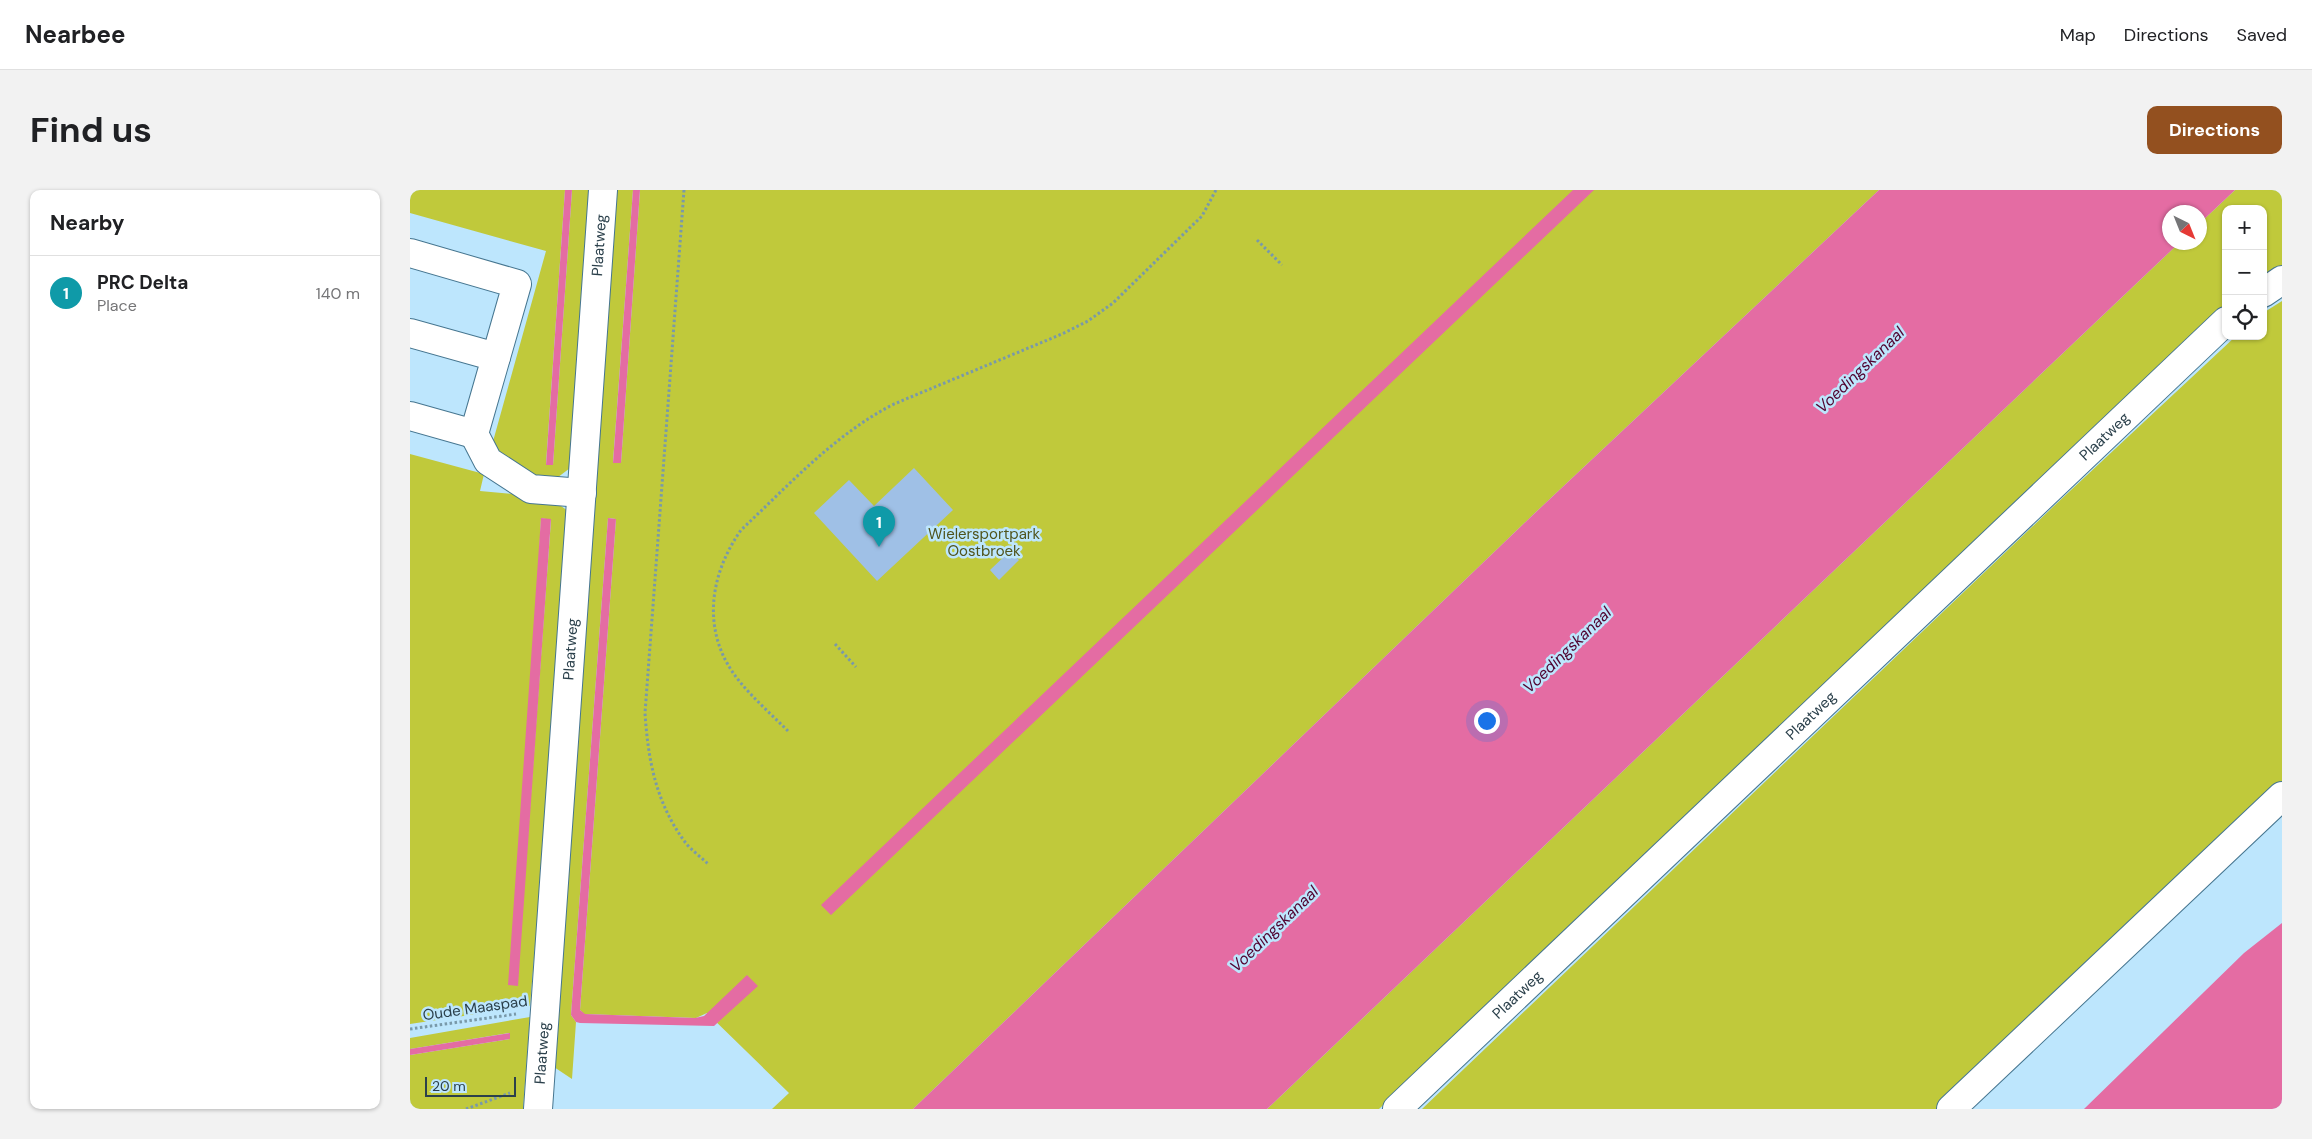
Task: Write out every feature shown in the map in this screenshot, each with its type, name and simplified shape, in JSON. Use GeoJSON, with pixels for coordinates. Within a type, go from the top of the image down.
{"type":"FeatureCollection","features":[{"type":"Feature","properties":{"kind":"street","name":"Plaatweg"},"geometry":{"type":"LineString","coordinates":[[538,1096],[603,190]]}},
{"type":"Feature","properties":{"kind":"street"},"geometry":{"type":"LineString","coordinates":[[410,253],[517,284],[474,434],[488,461],[531,489],[582,492]]}},
{"type":"Feature","properties":{"kind":"street"},"geometry":{"type":"LineString","coordinates":[[2267,290],[2282,280]]}},
{"type":"Feature","properties":{"kind":"street","name":"Plaatweg"},"geometry":{"type":"LineString","coordinates":[[1397,1109],[2222,325]]}},
{"type":"Feature","properties":{"kind":"street"},"geometry":{"type":"LineString","coordinates":[[410,333],[496,357]]}},
{"type":"Feature","properties":{"kind":"street"},"geometry":{"type":"LineString","coordinates":[[410,416],[474,434]]}},
{"type":"Feature","properties":{"kind":"street"},"geometry":{"type":"LineString","coordinates":[[1951,1109],[2282,796]]}},
{"type":"Feature","properties":{"kind":"path"},"geometry":{"type":"LineString","coordinates":[[684,190],[645,713],[648,753],[655,781],[670,817],[686,843],[708,864]]}},
{"type":"Feature","properties":{"kind":"path"},"geometry":{"type":"LineString","coordinates":[[788,731],[740,682],[729,667],[718,641],[712,612],[714,589],[725,555],[741,530],[841,437],[870,416],[894,404],[1062,334],[1088,321],[1113,303],[1196,223],[1202,216],[1216,190]]}},
{"type":"Feature","properties":{"kind":"path"},"geometry":{"type":"LineString","coordinates":[[1257,240],[1282,265]]}},
{"type":"Feature","properties":{"kind":"path"},"geometry":{"type":"LineString","coordinates":[[834,644],[856,667]]}},
{"type":"Feature","properties":{"kind":"path","name":"Oude Maaspad"},"geometry":{"type":"LineString","coordinates":[[410,1029],[544,1010]]}},
{"type":"Feature","properties":{"kind":"path"},"geometry":{"type":"LineString","coordinates":[[466,1109],[538,1096]]}},
{"type":"Feature","properties":{"kind":"green space"},"geometry":{"type":"Polygon","coordinates":[[[410,190],[565,190],[546,464],[553,465],[572,190],[594,190],[574,465],[549,484],[519,475],[492,445],[546,251],[410,213],[410,190]]]}},
{"type":"Feature","properties":{"kind":"green space","name":"Wielersportpark Oostbroek"},"geometry":{"type":"Polygon","coordinates":[[[615,190],[633,190],[613,462],[621,463],[640,190],[1879,190],[1536,512],[913,1109],[772,1109],[789,1093],[707,1013],[696,1018],[584,1014],[580,1010],[616,519],[608,518],[571,1015],[576,1022],[572,1079],[551,1065],[615,190]]]}},
{"type":"Feature","properties":{"kind":"green space"},"geometry":{"type":"Polygon","coordinates":[[[2235,190],[2282,190],[2282,265],[2267,275],[2267,205],[2222,205],[2222,308],[2198,328],[1379,1109],[1267,1109],[2172,250],[2207,250],[2207,216],[2235,190]]]}},
{"type":"Feature","properties":{"kind":"green space"},"geometry":{"type":"Polygon","coordinates":[[[2282,301],[2282,783],[1938,1109],[1422,1109],[2055,505],[2232,340],[2267,340],[2267,310],[2282,301]]]}},
{"type":"Feature","properties":{"kind":"green space"},"geometry":{"type":"Polygon","coordinates":[[[410,454],[484,474],[480,491],[548,497],[571,513],[530,1006],[410,1024],[410,454]],[[541,518],[517,986],[551,520],[541,518]]]}},
{"type":"Feature","properties":{"kind":"green space"},"geometry":{"type":"Polygon","coordinates":[[[530,1017],[523,1109],[410,1109],[410,1055],[510,1039],[509,1033],[410,1049],[410,1038],[530,1017]]]}},
{"type":"Feature","properties":{"kind":"water"},"geometry":{"type":"Polygon","coordinates":[[[565,190],[572,190],[553,465],[546,465],[565,190]]]}},
{"type":"Feature","properties":{"kind":"water"},"geometry":{"type":"Polygon","coordinates":[[[633,190],[640,190],[621,463],[613,463],[633,190]]]}},
{"type":"Feature","properties":{"kind":"water"},"geometry":{"type":"Polygon","coordinates":[[[1573,190],[1594,190],[831,915],[821,905],[1573,190]]]}},
{"type":"Feature","properties":{"kind":"water","name":"Voedingskanaal"},"geometry":{"type":"Polygon","coordinates":[[[1879,190],[2235,190],[2207,216],[2207,205],[2162,205],[2162,250],[2172,250],[1267,1109],[913,1109],[1536,512],[1879,190]]]}},
{"type":"Feature","properties":{"kind":"water"},"geometry":{"type":"Polygon","coordinates":[[[541,518],[551,519],[518,986],[508,985],[541,518]]]}},
{"type":"Feature","properties":{"kind":"water"},"geometry":{"type":"Polygon","coordinates":[[[608,518],[616,519],[580,1010],[585,1014],[695,1018],[704,1016],[747,975],[758,986],[714,1026],[580,1023],[576,1022],[571,1015],[608,518]]]}},
{"type":"Feature","properties":{"kind":"water"},"geometry":{"type":"Polygon","coordinates":[[[2282,923],[2282,1109],[2084,1109],[2244,953],[2282,923]]]}},
{"type":"Feature","properties":{"kind":"water"},"geometry":{"type":"Polygon","coordinates":[[[510,1033],[510,1039],[410,1055],[410,1049],[510,1033]]]}},
{"type":"Feature","properties":{"kind":"building"},"geometry":{"type":"Polygon","coordinates":[[[914,468],[953,510],[877,581],[814,513],[849,480],[874,506],[914,468]]]}},
{"type":"Feature","properties":{"kind":"building"},"geometry":{"type":"Polygon","coordinates":[[[1010,551],[1019,560],[999,580],[990,570],[1010,551]]]}},
{"type":"Feature","properties":{"kind":"place","name":"PRC Delta"},"geometry":{"type":"Point","coordinates":[879,547]}}]}
